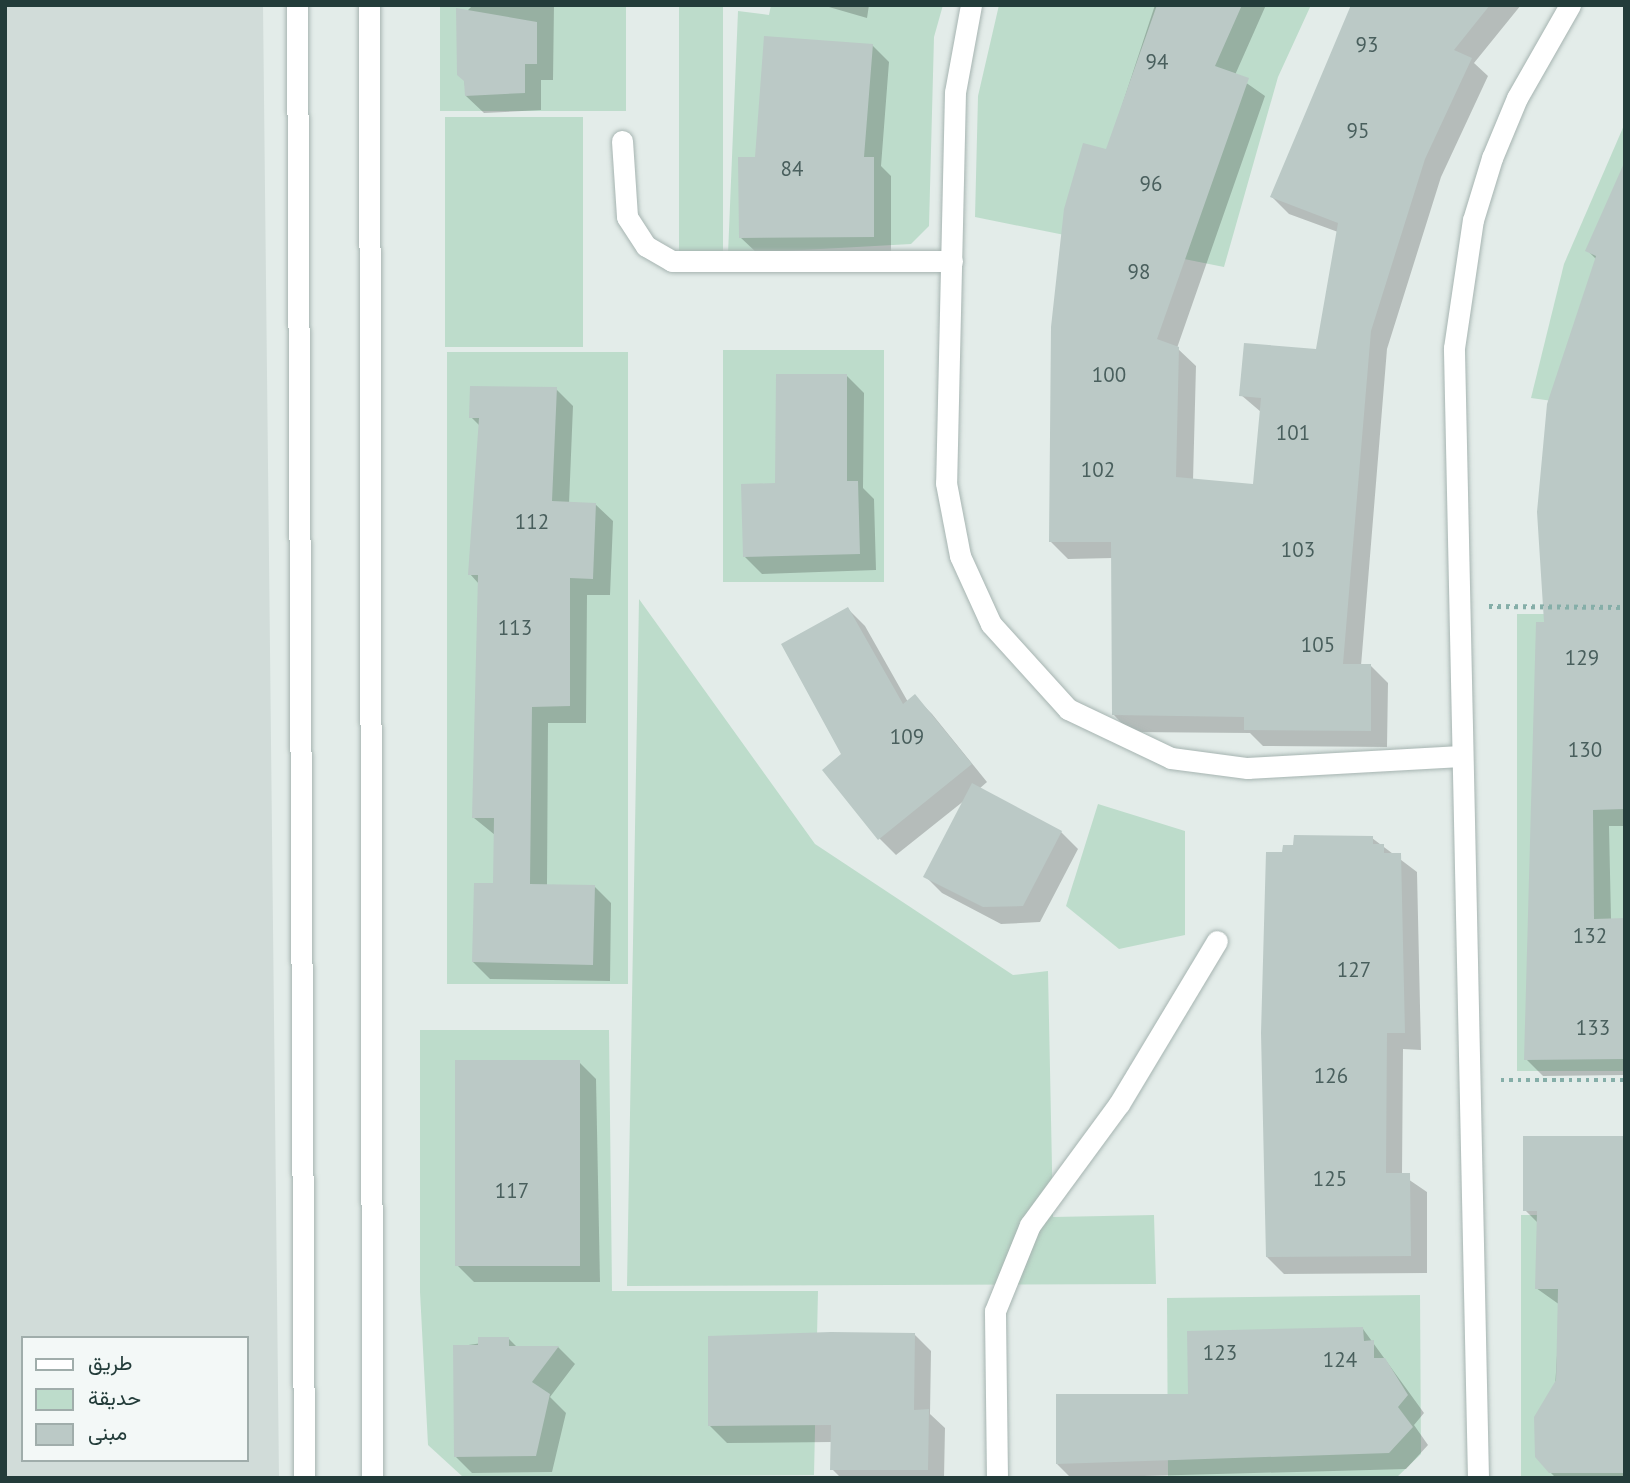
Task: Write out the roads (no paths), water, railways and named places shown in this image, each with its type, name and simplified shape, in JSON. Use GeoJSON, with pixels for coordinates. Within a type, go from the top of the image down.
{"type":"FeatureCollection","features":[{"type":"Feature","properties":{"kind":"street"},"geometry":{"type":"LineString","coordinates":[[297,5],[304,1478]]}},
{"type":"Feature","properties":{"kind":"street"},"geometry":{"type":"LineString","coordinates":[[369,5],[372,1478]]}},
{"type":"Feature","properties":{"kind":"street"},"geometry":{"type":"LineString","coordinates":[[971,5],[955,92],[951,520],[973,592],[1039,684],[1100,729],[1171,758],[1209,765],[1461,756]]}},
{"type":"Feature","properties":{"kind":"street"},"geometry":{"type":"LineString","coordinates":[[1478,1478],[1453,387],[1461,284],[1492,158],[1517,98],[1570,5]]}},
{"type":"Feature","properties":{"kind":"street"},"geometry":{"type":"LineString","coordinates":[[622,141],[627,217],[646,247],[672,261],[952,261]]}},
{"type":"Feature","properties":{"kind":"street"},"geometry":{"type":"LineString","coordinates":[[997,1478],[995,1311],[1030,1225],[1119,1104],[1217,941]]}}]}
